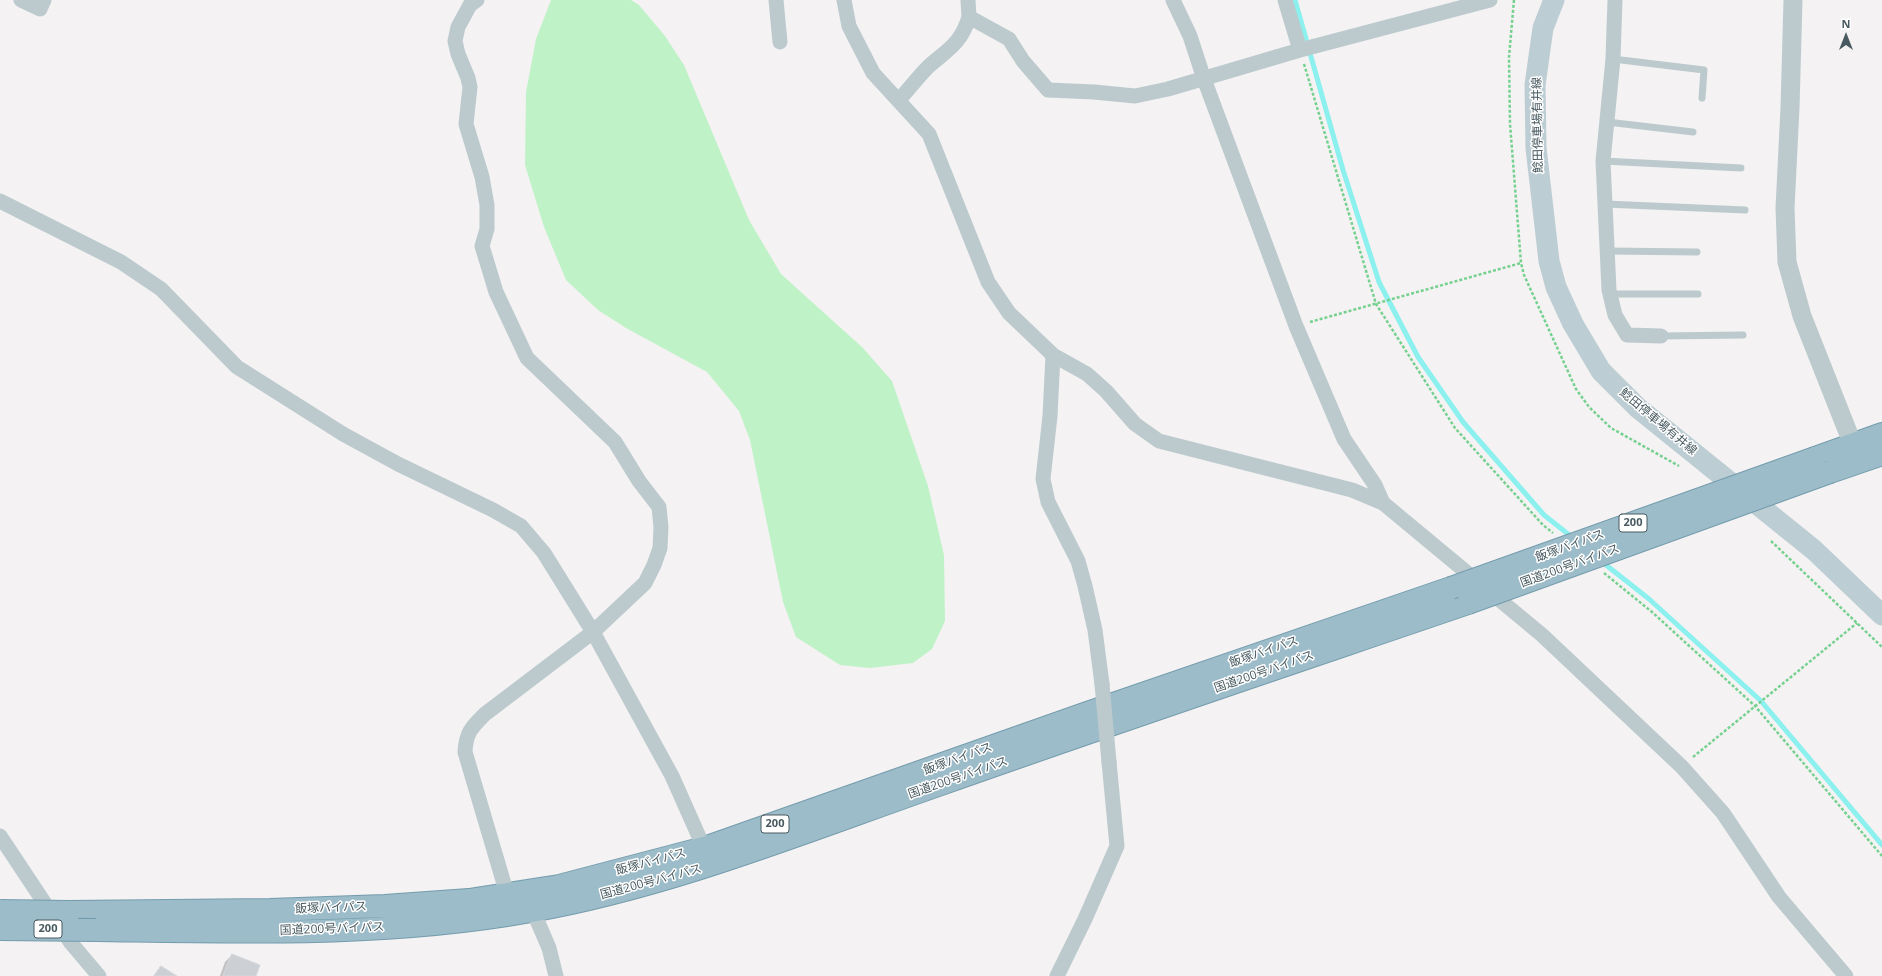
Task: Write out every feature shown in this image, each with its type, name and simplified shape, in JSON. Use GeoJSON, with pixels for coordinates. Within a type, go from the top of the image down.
{"type":"FeatureCollection","features":[{"type":"Feature","properties":{"kind":"highway","name":"飯塚バイパス"},"geometry":{"type":"LineString","coordinates":[[0,911],[69,912],[270,910],[385,906],[469,900],[559,886],[704,848],[1087,713],[1451,588],[1822,465],[1853,445],[1882,434]]}},
{"type":"Feature","properties":{"kind":"highway","name":"国道200号バイパス"},"geometry":{"type":"LineString","coordinates":[[0,929],[214,931],[363,928],[444,924],[533,911],[612,893],[710,865],[1032,752],[1468,603],[1822,465],[1882,454]]}},
{"type":"Feature","properties":{"kind":"main road","name":"鯰田停車場有井線"},"geometry":{"type":"LineString","coordinates":[[1554,0],[1543,28],[1535,86],[1536,148],[1549,261],[1556,287],[1573,324],[1601,371],[1638,408],[1814,550],[1882,615]]}},
{"type":"Feature","properties":{"kind":"street"},"geometry":{"type":"LineString","coordinates":[[21,0],[40,9],[44,0]]}},
{"type":"Feature","properties":{"kind":"street"},"geometry":{"type":"LineString","coordinates":[[477,0],[470,5],[458,27],[455,41],[458,54],[469,83],[469,101],[466,112],[466,124],[482,177],[487,205],[487,229],[482,246],[496,292],[527,358],[615,442],[639,481],[659,507],[661,527],[660,548],[654,565],[644,583],[593,632],[485,714],[473,726],[466,738],[465,752],[507,894],[533,911],[549,948],[556,976]]}},
{"type":"Feature","properties":{"kind":"street"},"geometry":{"type":"LineString","coordinates":[[776,0],[780,42]]}},
{"type":"Feature","properties":{"kind":"street"},"geometry":{"type":"LineString","coordinates":[[844,0],[849,26],[873,73],[929,134],[988,282],[1009,313],[1053,355],[1087,374],[1106,391],[1135,424],[1159,441],[1352,490],[1383,503],[1542,635],[1682,767],[1723,813],[1779,897],[1846,976]]}},
{"type":"Feature","properties":{"kind":"street"},"geometry":{"type":"LineString","coordinates":[[899,100],[928,67],[951,49],[965,30],[969,17],[968,0]]}},
{"type":"Feature","properties":{"kind":"street"},"geometry":{"type":"LineString","coordinates":[[1173,0],[1190,36],[1204,79],[1296,326],[1344,438],[1375,485],[1383,503]]}},
{"type":"Feature","properties":{"kind":"street"},"geometry":{"type":"LineString","coordinates":[[1285,0],[1300,50]]}},
{"type":"Feature","properties":{"kind":"street"},"geometry":{"type":"LineString","coordinates":[[969,17],[1008,39],[1023,61],[1048,90],[1135,96],[1168,89],[1300,50],[1490,0]]}},
{"type":"Feature","properties":{"kind":"street"},"geometry":{"type":"LineString","coordinates":[[1615,0],[1613,59],[1603,161],[1610,294],[1615,315],[1627,335],[1661,336]]}},
{"type":"Feature","properties":{"kind":"street"},"geometry":{"type":"LineString","coordinates":[[1793,0],[1785,208],[1787,262],[1802,316],[1853,445]]}},
{"type":"Feature","properties":{"kind":"street"},"geometry":{"type":"LineString","coordinates":[[0,201],[121,262],[161,289],[237,367],[343,434],[398,464],[493,510],[521,526],[544,553],[593,632],[672,776],[704,848]]}},
{"type":"Feature","properties":{"kind":"street"},"geometry":{"type":"LineString","coordinates":[[1053,355],[1050,416],[1043,479],[1048,502],[1078,561],[1084,580],[1095,630],[1102,684],[1117,846],[1085,919],[1057,976]]}},
{"type":"Feature","properties":{"kind":"street"},"geometry":{"type":"LineString","coordinates":[[0,836],[71,943],[99,976]]}},
{"type":"Feature","properties":{"kind":"lane"},"geometry":{"type":"LineString","coordinates":[[1613,59],[1704,70],[1702,98]]}},
{"type":"Feature","properties":{"kind":"lane"},"geometry":{"type":"LineString","coordinates":[[1607,122],[1693,132]]}},
{"type":"Feature","properties":{"kind":"lane"},"geometry":{"type":"LineString","coordinates":[[1603,161],[1741,168]]}},
{"type":"Feature","properties":{"kind":"lane"},"geometry":{"type":"LineString","coordinates":[[1605,204],[1744,210]]}},
{"type":"Feature","properties":{"kind":"lane"},"geometry":{"type":"LineString","coordinates":[[1608,251],[1697,252]]}},
{"type":"Feature","properties":{"kind":"lane"},"geometry":{"type":"LineString","coordinates":[[1610,294],[1698,294]]}},
{"type":"Feature","properties":{"kind":"lane"},"geometry":{"type":"LineString","coordinates":[[1661,336],[1743,335]]}},
{"type":"Feature","properties":{"kind":"path"},"geometry":{"type":"LineString","coordinates":[[1514,0],[1509,57],[1510,124],[1521,264],[1524,275],[1576,389],[1590,408],[1611,428],[1682,468]]}},
{"type":"Feature","properties":{"kind":"path"},"geometry":{"type":"LineString","coordinates":[[1300,50],[1376,304],[1455,428],[1543,525],[1555,534]]}},
{"type":"Feature","properties":{"kind":"path"},"geometry":{"type":"LineString","coordinates":[[1296,326],[1521,264]]}},
{"type":"Feature","properties":{"kind":"path"},"geometry":{"type":"LineString","coordinates":[[1767,537],[1882,647]]}},
{"type":"Feature","properties":{"kind":"path"},"geometry":{"type":"LineString","coordinates":[[1598,568],[1652,612],[1755,706],[1882,856]]}},
{"type":"Feature","properties":{"kind":"path"},"geometry":{"type":"LineString","coordinates":[[1682,767],[1856,623]]}},
{"type":"Feature","properties":{"kind":"green space"},"geometry":{"type":"Polygon","coordinates":[[[551,0],[631,0],[639,5],[665,36],[684,65],[749,220],[781,274],[863,348],[892,381],[928,486],[944,555],[945,621],[932,649],[913,663],[870,668],[840,665],[796,637],[783,602],[750,440],[739,411],[707,372],[626,328],[598,310],[566,280],[544,227],[525,165],[526,92],[536,39],[551,0]]]}},
{"type":"Feature","properties":{"kind":"building"},"geometry":{"type":"Polygon","coordinates":[[[232,954],[260,965],[256,976],[223,976],[232,954]]]}},
{"type":"Feature","properties":{"kind":"building"},"geometry":{"type":"Polygon","coordinates":[[[161,966],[177,976],[154,976],[161,966]]]}},
{"type":"Feature","properties":{"kind":"waterway"},"geometry":{"type":"LineString","coordinates":[[1295,0],[1343,170],[1379,282],[1418,357],[1463,422],[1544,515],[1573,538]]}},
{"type":"Feature","properties":{"kind":"waterway"},"geometry":{"type":"LineString","coordinates":[[1601,561],[1649,599],[1761,701],[1882,845]]}}]}
